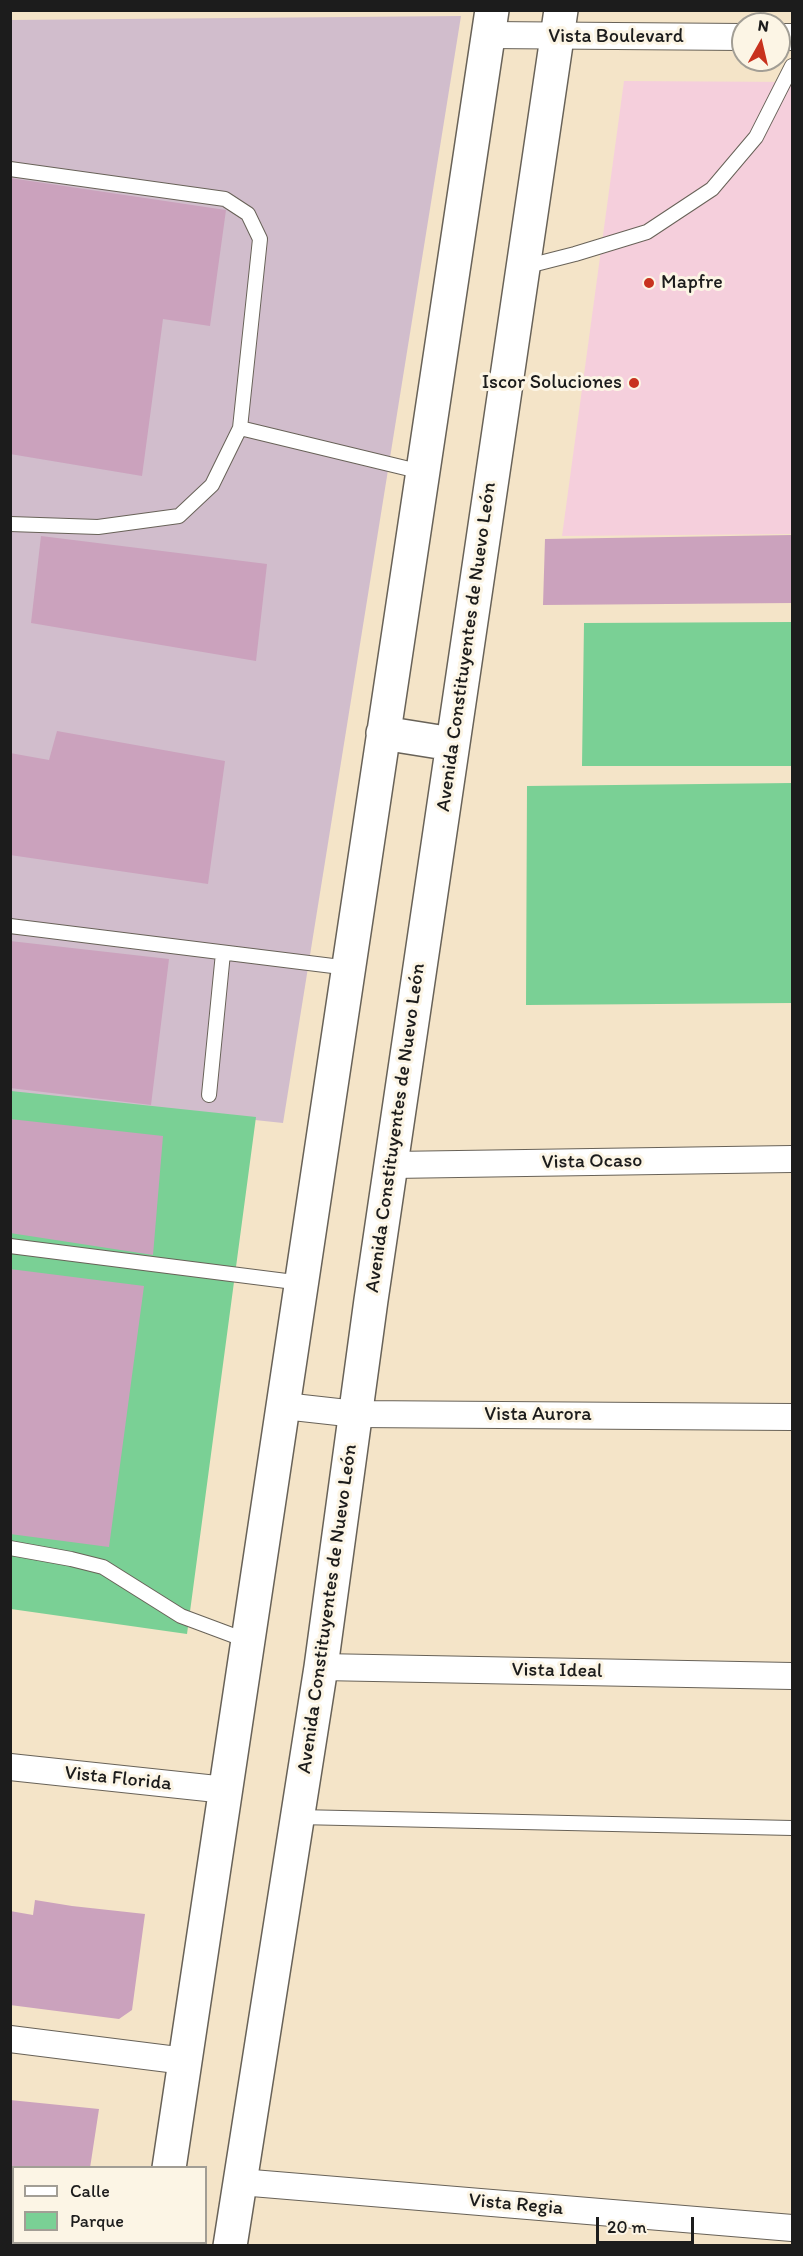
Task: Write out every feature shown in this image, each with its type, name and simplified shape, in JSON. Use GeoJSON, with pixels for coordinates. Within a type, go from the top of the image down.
{"type":"FeatureCollection","features":[{"type":"Feature","properties":{"kind":"main road"},"geometry":{"type":"LineString","coordinates":[[169,2166],[490,23]]}},
{"type":"Feature","properties":{"kind":"main road","name":"Avenida Constituyentes de Nuevo León"},"geometry":{"type":"LineString","coordinates":[[230,2246],[321,1667],[371,1300],[559,24]]}},
{"type":"Feature","properties":{"kind":"main road"},"geometry":{"type":"LineString","coordinates":[[383,733],[452,744]]}},
{"type":"Feature","properties":{"kind":"street","name":"Vista Boulevard"},"geometry":{"type":"LineString","coordinates":[[490,23],[559,24],[731,36]]}},
{"type":"Feature","properties":{"kind":"street","name":"Vista Ocaso"},"geometry":{"type":"LineString","coordinates":[[392,1165],[792,1159]]}},
{"type":"Feature","properties":{"kind":"street","name":"Vista Aurora"},"geometry":{"type":"LineString","coordinates":[[284,1406],[356,1414],[792,1417]]}},
{"type":"Feature","properties":{"kind":"street","name":"Vista Ideal"},"geometry":{"type":"LineString","coordinates":[[321,1667],[792,1676]]}},
{"type":"Feature","properties":{"kind":"street","name":"Vista Florida"},"geometry":{"type":"LineString","coordinates":[[10,1767],[226,1790]]}},
{"type":"Feature","properties":{"kind":"street"},"geometry":{"type":"LineString","coordinates":[[10,2039],[185,2061]]}},
{"type":"Feature","properties":{"kind":"street","name":"Vista Regia"},"geometry":{"type":"LineString","coordinates":[[240,2182],[792,2228]]}},
{"type":"Feature","properties":{"kind":"lane"},"geometry":{"type":"LineString","coordinates":[[524,267],[647,232],[712,189],[756,137],[792,66]]}},
{"type":"Feature","properties":{"kind":"lane"},"geometry":{"type":"LineString","coordinates":[[10,169],[225,199],[248,214],[261,239],[240,428],[212,485],[179,516],[98,527],[10,524]]}},
{"type":"Feature","properties":{"kind":"lane"},"geometry":{"type":"LineString","coordinates":[[240,428],[339,450],[422,472]]}},
{"type":"Feature","properties":{"kind":"lane"},"geometry":{"type":"LineString","coordinates":[[10,926],[349,968]]}},
{"type":"Feature","properties":{"kind":"lane"},"geometry":{"type":"LineString","coordinates":[[209,1095],[223,953]]}},
{"type":"Feature","properties":{"kind":"lane"},"geometry":{"type":"LineString","coordinates":[[10,1246],[302,1283]]}},
{"type":"Feature","properties":{"kind":"lane"},"geometry":{"type":"LineString","coordinates":[[10,1548],[71,1558],[103,1567],[181,1616],[248,1641]]}},
{"type":"Feature","properties":{"kind":"lane"},"geometry":{"type":"LineString","coordinates":[[298,1817],[792,1828]]}},
{"type":"Feature","properties":{"kind":"shaded area"},"geometry":{"type":"Polygon","coordinates":[[[461,16],[283,1123],[11,1094],[10,20],[461,16]]]}},
{"type":"Feature","properties":{"kind":"shaded area"},"geometry":{"type":"Polygon","coordinates":[[[624,81],[792,82],[792,534],[562,536],[624,81]]]}},
{"type":"Feature","properties":{"kind":"green space"},"geometry":{"type":"Polygon","coordinates":[[[792,622],[792,766],[582,766],[584,623],[792,622]]]}},
{"type":"Feature","properties":{"kind":"green space"},"geometry":{"type":"Polygon","coordinates":[[[792,783],[792,1003],[526,1005],[527,786],[792,783]]]}},
{"type":"Feature","properties":{"kind":"green space"},"geometry":{"type":"Polygon","coordinates":[[[11,1091],[256,1117],[187,1634],[11,1609],[11,1091]]]}},
{"type":"Feature","properties":{"kind":"building"},"geometry":{"type":"Polygon","coordinates":[[[10,178],[226,210],[210,326],[163,319],[142,476],[10,454],[10,178]]]}},
{"type":"Feature","properties":{"kind":"building"},"geometry":{"type":"Polygon","coordinates":[[[792,535],[792,603],[543,605],[545,539],[792,535]]]}},
{"type":"Feature","properties":{"kind":"building"},"geometry":{"type":"Polygon","coordinates":[[[41,536],[267,564],[256,661],[31,623],[41,536]]]}},
{"type":"Feature","properties":{"kind":"building"},"geometry":{"type":"Polygon","coordinates":[[[57,731],[225,761],[208,884],[10,855],[10,753],[49,760],[57,731]]]}},
{"type":"Feature","properties":{"kind":"building"},"geometry":{"type":"Polygon","coordinates":[[[10,941],[169,959],[151,1105],[10,1088],[10,941]]]}},
{"type":"Feature","properties":{"kind":"building"},"geometry":{"type":"Polygon","coordinates":[[[10,1119],[163,1136],[153,1255],[10,1233],[10,1119]]]}},
{"type":"Feature","properties":{"kind":"building"},"geometry":{"type":"Polygon","coordinates":[[[10,1269],[144,1286],[109,1547],[10,1534],[10,1269]]]}},
{"type":"Feature","properties":{"kind":"building"},"geometry":{"type":"Polygon","coordinates":[[[35,1900],[145,1914],[132,2010],[119,2019],[10,2005],[10,1911],[33,1915],[35,1900]]]}},
{"type":"Feature","properties":{"kind":"building"},"geometry":{"type":"Polygon","coordinates":[[[10,2100],[99,2109],[90,2166],[12,2166],[12,2244],[78,2244],[78,2246],[10,2246],[10,2100]]]}},
{"type":"Feature","properties":{"kind":"place","name":"Mapfre"},"geometry":{"type":"Point","coordinates":[649,283]}},
{"type":"Feature","properties":{"kind":"place","name":"Iscor Soluciones"},"geometry":{"type":"Point","coordinates":[634,383]}}]}
